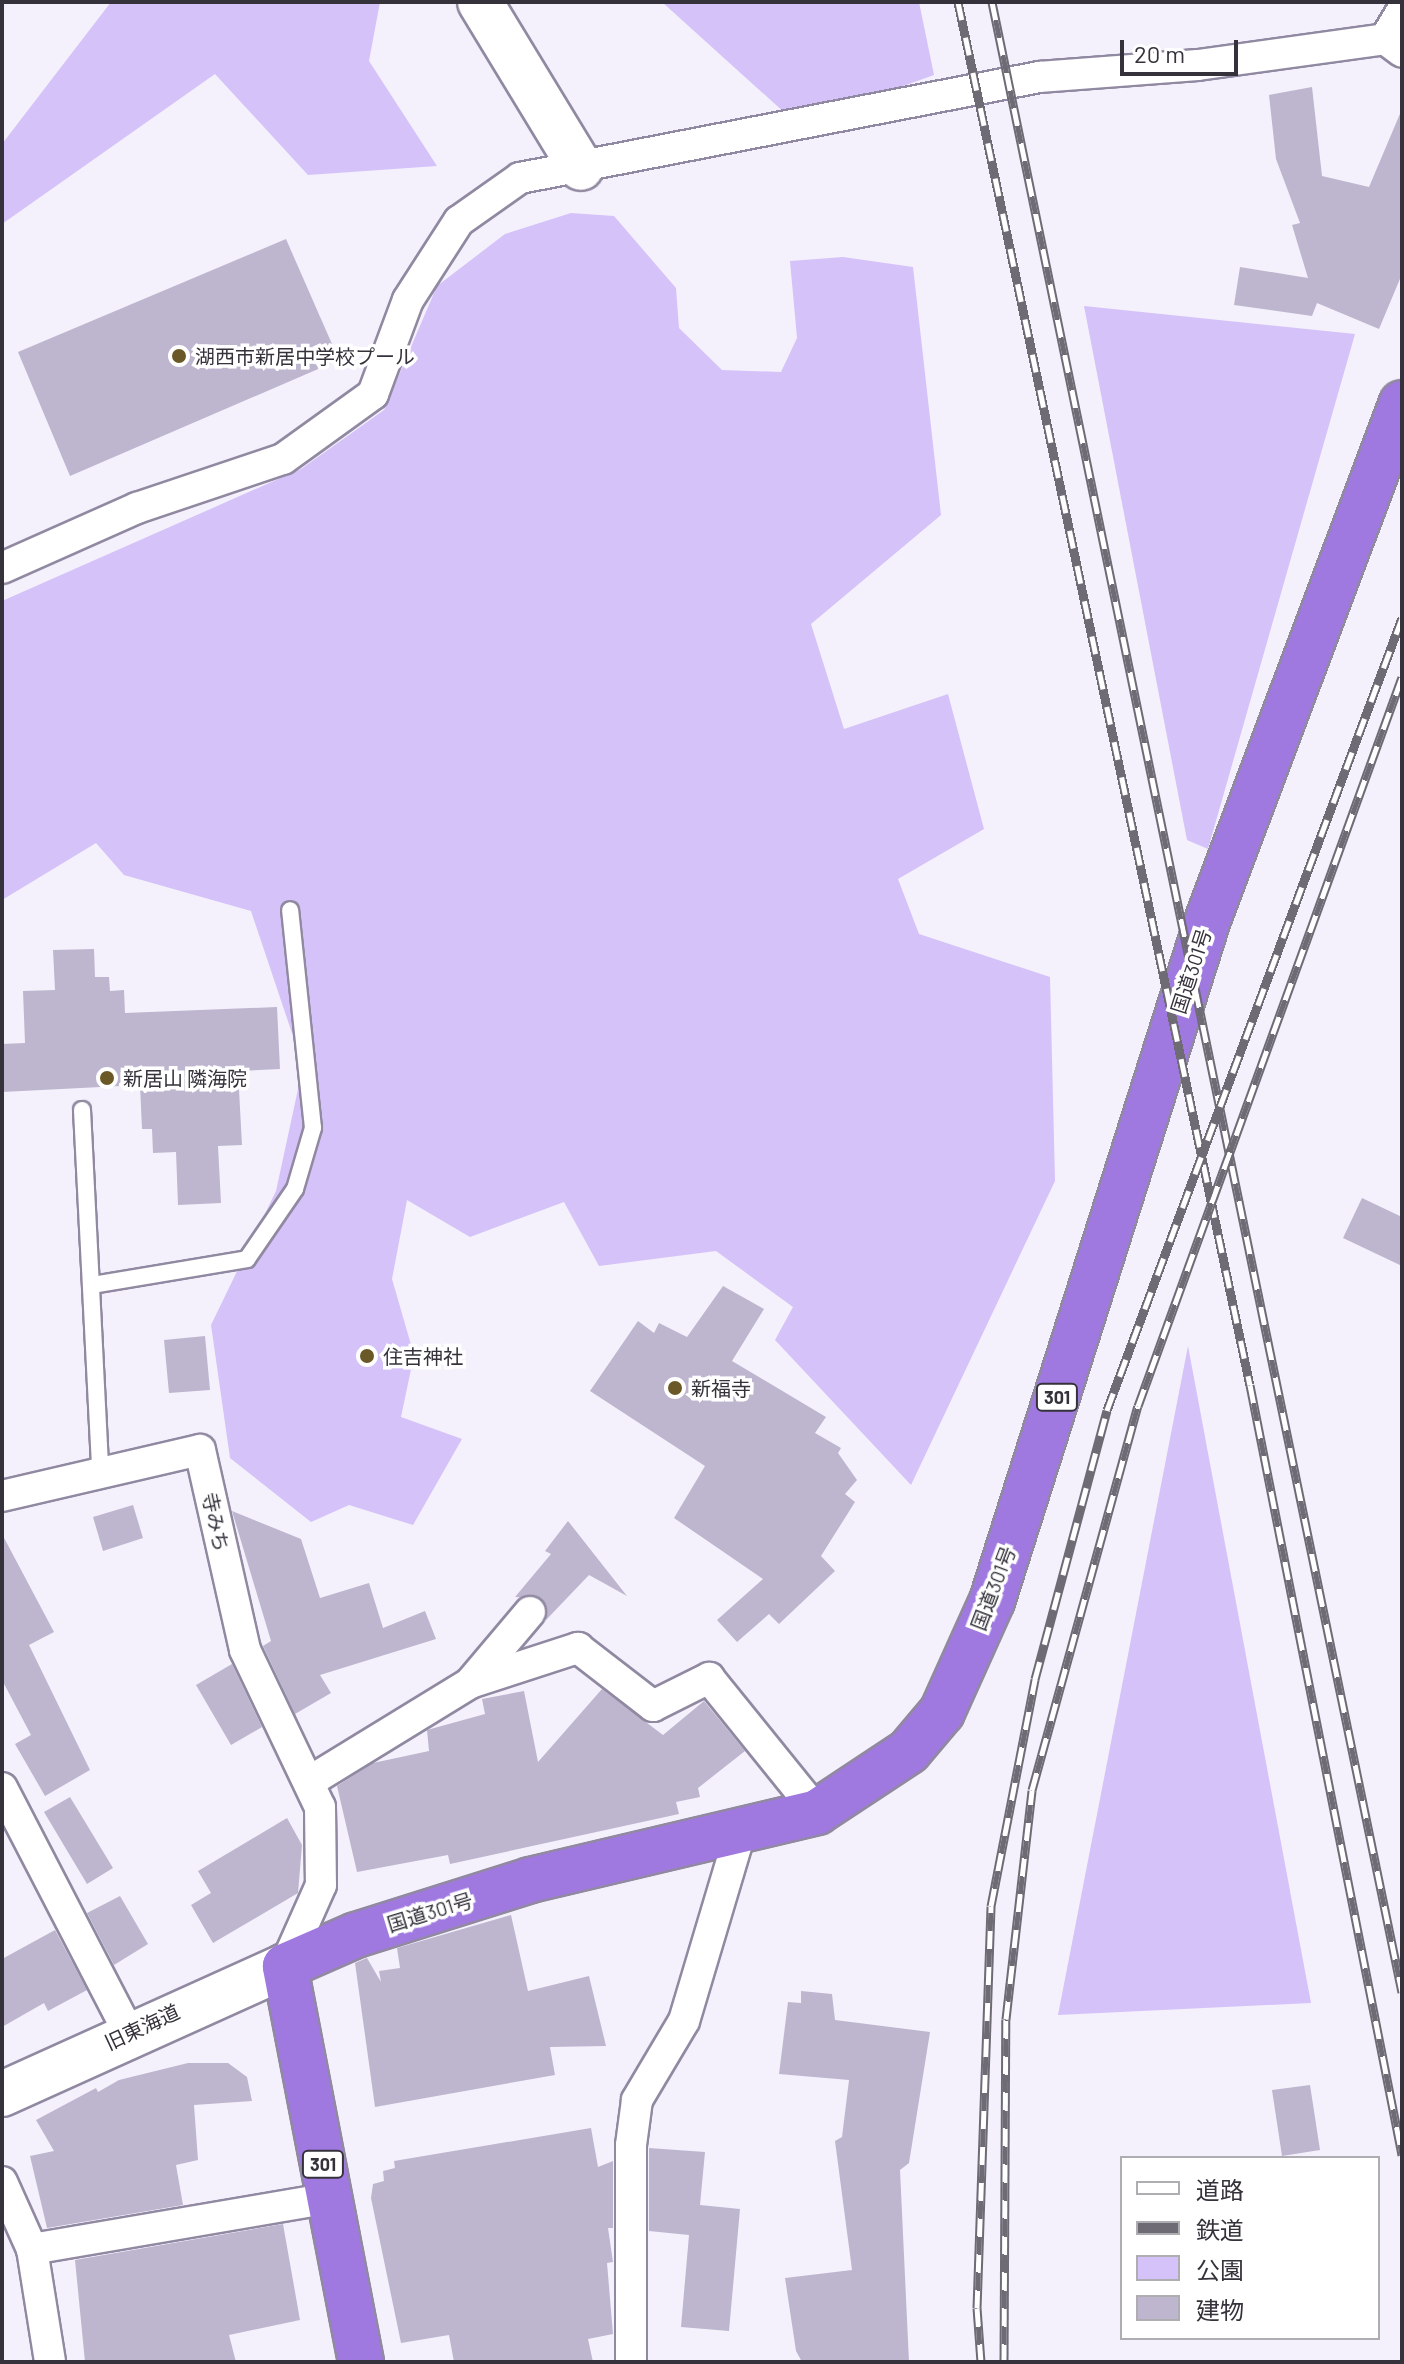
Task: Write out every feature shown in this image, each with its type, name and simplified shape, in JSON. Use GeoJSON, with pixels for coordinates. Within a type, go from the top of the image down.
{"type":"FeatureCollection","features":[{"type":"Feature","properties":{"kind":"highway","name":"国道301号"},"geometry":{"type":"LineString","coordinates":[[285,1966],[356,1935],[530,1880],[817,1812],[909,1751],[942,1712],[992,1601],[1208,919],[1402,403]]}},
{"type":"Feature","properties":{"kind":"highway","name":"301"},"geometry":{"type":"LineString","coordinates":[[285,1966],[361,2362]]}},
{"type":"Feature","properties":{"kind":"street"},"geometry":{"type":"LineString","coordinates":[[480,2],[581,168]]}},
{"type":"Feature","properties":{"kind":"street"},"geometry":{"type":"LineString","coordinates":[[2,568],[137,508],[283,459],[373,394],[408,300],[459,221],[520,178],[1039,77],[1394,45],[1402,11]]}},
{"type":"Feature","properties":{"kind":"street","name":"寺みち"},"geometry":{"type":"LineString","coordinates":[[2,1496],[200,1450],[245,1650],[312,1780]]}},
{"type":"Feature","properties":{"kind":"street"},"geometry":{"type":"LineString","coordinates":[[470,1683],[530,1612]]}},
{"type":"Feature","properties":{"kind":"street"},"geometry":{"type":"LineString","coordinates":[[285,1966],[321,1885],[320,1807],[312,1780],[470,1683],[578,1648],[653,1706],[709,1678],[817,1812]]}},
{"type":"Feature","properties":{"kind":"street"},"geometry":{"type":"LineString","coordinates":[[2,1788],[129,2033]]}},
{"type":"Feature","properties":{"kind":"street"},"geometry":{"type":"LineString","coordinates":[[631,2362],[631,2145],[637,2100],[684,2021],[741,1830]]}},
{"type":"Feature","properties":{"kind":"street","name":"旧東海道"},"geometry":{"type":"LineString","coordinates":[[2,2094],[129,2033],[285,1966]]}},
{"type":"Feature","properties":{"kind":"street"},"geometry":{"type":"LineString","coordinates":[[2,2182],[32,2249],[50,2362]]}},
{"type":"Feature","properties":{"kind":"street"},"geometry":{"type":"LineString","coordinates":[[32,2249],[329,2198]]}},
{"type":"Feature","properties":{"kind":"lane"},"geometry":{"type":"LineString","coordinates":[[92,1285],[247,1259],[295,1189],[313,1128],[313,1101],[290,910]]}},
{"type":"Feature","properties":{"kind":"lane"},"geometry":{"type":"LineString","coordinates":[[82,1110],[100,1471]]}},
{"type":"Feature","properties":{"kind":"green space"},"geometry":{"type":"Polygon","coordinates":[[[111,2],[380,2],[369,61],[437,166],[308,175],[215,74],[2,224],[2,144],[111,2]]]}},
{"type":"Feature","properties":{"kind":"green space"},"geometry":{"type":"Polygon","coordinates":[[[662,2],[919,2],[934,75],[797,124],[662,2]]]}},
{"type":"Feature","properties":{"kind":"green space"},"geometry":{"type":"Polygon","coordinates":[[[571,213],[614,216],[676,288],[679,328],[722,370],[781,372],[797,338],[790,261],[843,257],[913,267],[941,515],[811,624],[844,729],[948,694],[984,829],[898,879],[919,934],[1050,977],[1055,1181],[911,1485],[775,1340],[793,1307],[716,1251],[599,1266],[564,1202],[470,1237],[407,1200],[392,1279],[414,1355],[401,1417],[462,1439],[413,1525],[349,1505],[311,1522],[230,1458],[211,1325],[276,1191],[303,1066],[251,911],[124,875],[96,843],[2,900],[2,601],[301,469],[384,410],[437,286],[505,234],[571,213]]]}},
{"type":"Feature","properties":{"kind":"green space"},"geometry":{"type":"Polygon","coordinates":[[[1084,306],[1355,334],[1208,849],[1187,840],[1084,306]]]}},
{"type":"Feature","properties":{"kind":"green space"},"geometry":{"type":"Polygon","coordinates":[[[1188,1346],[1311,2003],[1058,2015],[1188,1346]]]}},
{"type":"Feature","properties":{"kind":"building"},"geometry":{"type":"Polygon","coordinates":[[[1312,87],[1322,176],[1369,187],[1402,109],[1402,274],[1379,329],[1317,303],[1312,316],[1234,305],[1240,267],[1308,278],[1292,225],[1300,223],[1276,159],[1269,95],[1312,87]]]}},
{"type":"Feature","properties":{"kind":"building","name":"湖西市新居中学校プール"},"geometry":{"type":"Polygon","coordinates":[[[286,239],[339,360],[70,476],[18,352],[286,239]]]}},
{"type":"Feature","properties":{"kind":"building","name":"新居山 隣海院"},"geometry":{"type":"Polygon","coordinates":[[[94,949],[95,977],[109,977],[110,991],[124,990],[125,1013],[277,1007],[280,1069],[238,1071],[242,1145],[218,1146],[221,1203],[178,1205],[176,1152],[153,1153],[152,1129],[142,1129],[140,1085],[2,1092],[2,1044],[25,1043],[23,991],[55,990],[53,950],[94,949]]]}},
{"type":"Feature","properties":{"kind":"building"},"geometry":{"type":"Polygon","coordinates":[[[1362,1198],[1402,1217],[1402,1266],[1343,1238],[1362,1198]]]}},
{"type":"Feature","properties":{"kind":"building"},"geometry":{"type":"Polygon","coordinates":[[[723,1286],[764,1309],[732,1361],[826,1417],[815,1433],[841,1448],[838,1453],[857,1480],[845,1494],[855,1502],[821,1556],[835,1571],[779,1624],[769,1614],[737,1642],[717,1620],[763,1579],[674,1518],[705,1466],[590,1391],[638,1321],[654,1333],[659,1323],[687,1337],[723,1286]]]}},
{"type":"Feature","properties":{"kind":"building"},"geometry":{"type":"Polygon","coordinates":[[[205,1336],[210,1390],[169,1393],[164,1340],[205,1336]]]}},
{"type":"Feature","properties":{"kind":"building"},"geometry":{"type":"Polygon","coordinates":[[[133,1505],[143,1538],[103,1551],[93,1517],[133,1505]]]}},
{"type":"Feature","properties":{"kind":"building"},"geometry":{"type":"Polygon","coordinates":[[[232,1511],[301,1539],[320,1598],[369,1583],[383,1628],[425,1611],[436,1639],[320,1675],[331,1693],[295,1714],[263,1646],[271,1641],[232,1511]]]}},
{"type":"Feature","properties":{"kind":"building"},"geometry":{"type":"Polygon","coordinates":[[[568,1521],[627,1596],[589,1575],[546,1620],[541,1598],[515,1597],[551,1554],[545,1551],[568,1521]]]}},
{"type":"Feature","properties":{"kind":"building"},"geometry":{"type":"Polygon","coordinates":[[[2,1534],[54,1632],[29,1645],[90,1770],[45,1796],[15,1744],[31,1735],[2,1680],[2,1534]]]}},
{"type":"Feature","properties":{"kind":"building"},"geometry":{"type":"Polygon","coordinates":[[[232,1664],[262,1727],[231,1745],[196,1685],[232,1664]]]}},
{"type":"Feature","properties":{"kind":"building"},"geometry":{"type":"Polygon","coordinates":[[[602,1689],[663,1735],[704,1701],[745,1751],[698,1788],[700,1797],[676,1802],[679,1814],[450,1864],[448,1855],[357,1872],[337,1786],[373,1763],[429,1751],[427,1730],[485,1714],[482,1699],[524,1691],[538,1762],[602,1689]]]}},
{"type":"Feature","properties":{"kind":"building"},"geometry":{"type":"Polygon","coordinates":[[[70,1797],[113,1868],[87,1884],[44,1812],[70,1797]]]}},
{"type":"Feature","properties":{"kind":"building"},"geometry":{"type":"Polygon","coordinates":[[[287,1818],[302,1845],[298,1893],[213,1943],[191,1905],[211,1893],[198,1871],[287,1818]]]}},
{"type":"Feature","properties":{"kind":"building"},"geometry":{"type":"Polygon","coordinates":[[[120,1896],[148,1944],[114,1965],[87,1913],[120,1896]]]}},
{"type":"Feature","properties":{"kind":"building"},"geometry":{"type":"Polygon","coordinates":[[[511,1915],[528,1991],[589,1976],[606,2046],[550,2047],[555,2075],[375,2107],[355,1963],[367,1958],[381,1982],[379,1971],[400,1968],[397,1948],[511,1915]]]}},
{"type":"Feature","properties":{"kind":"building"},"geometry":{"type":"Polygon","coordinates":[[[55,1930],[87,1990],[48,2011],[44,2003],[2,2027],[2,1959],[55,1930]]]}},
{"type":"Feature","properties":{"kind":"building"},"geometry":{"type":"Polygon","coordinates":[[[801,1991],[832,1994],[835,2020],[930,2032],[909,2163],[900,2170],[909,2362],[802,2362],[796,2351],[785,2278],[852,2270],[835,2141],[842,2137],[849,2080],[779,2074],[788,2002],[801,2003],[801,1991]]]}},
{"type":"Feature","properties":{"kind":"building"},"geometry":{"type":"Polygon","coordinates":[[[188,2063],[228,2063],[247,2077],[252,2101],[194,2105],[198,2160],[176,2165],[183,2205],[47,2228],[30,2156],[54,2151],[36,2120],[96,2088],[98,2092],[119,2080],[188,2063]]]}},
{"type":"Feature","properties":{"kind":"building"},"geometry":{"type":"Polygon","coordinates":[[[1310,2085],[1320,2150],[1282,2156],[1272,2090],[1310,2085]]]}},
{"type":"Feature","properties":{"kind":"building"},"geometry":{"type":"Polygon","coordinates":[[[591,2128],[598,2167],[613,2161],[613,2228],[608,2228],[613,2262],[607,2263],[613,2334],[588,2339],[593,2362],[454,2362],[449,2335],[401,2343],[371,2198],[373,2184],[384,2181],[383,2171],[395,2168],[394,2161],[591,2128]]]}},
{"type":"Feature","properties":{"kind":"building"},"geometry":{"type":"Polygon","coordinates":[[[649,2148],[705,2152],[700,2205],[740,2209],[729,2331],[681,2327],[689,2235],[649,2231],[649,2148]]]}},
{"type":"Feature","properties":{"kind":"building"},"geometry":{"type":"Polygon","coordinates":[[[283,2224],[300,2320],[229,2335],[236,2362],[85,2362],[75,2260],[283,2224]]]}},
{"type":"Feature","properties":{"kind":"railway"},"geometry":{"type":"LineString","coordinates":[[958,2],[1250,1385],[1402,2155]]}},
{"type":"Feature","properties":{"kind":"railway"},"geometry":{"type":"LineString","coordinates":[[992,2],[1402,1992]]}},
{"type":"Feature","properties":{"kind":"railway"},"geometry":{"type":"LineString","coordinates":[[981,2362],[977,2308],[991,1906],[1035,1679],[1107,1410],[1402,618]]}},
{"type":"Feature","properties":{"kind":"railway"},"geometry":{"type":"LineString","coordinates":[[1004,2362],[1006,2019],[1032,1790],[1138,1406],[1402,677]]}},
{"type":"Feature","properties":{"kind":"place","name":"湖西市新居中学校プール"},"geometry":{"type":"Point","coordinates":[179,356]}},
{"type":"Feature","properties":{"kind":"place","name":"新居山 隣海院"},"geometry":{"type":"Point","coordinates":[107,1078]}},
{"type":"Feature","properties":{"kind":"place","name":"住吉神社"},"geometry":{"type":"Point","coordinates":[367,1356]}},
{"type":"Feature","properties":{"kind":"place","name":"新福寺"},"geometry":{"type":"Point","coordinates":[675,1388]}}]}
